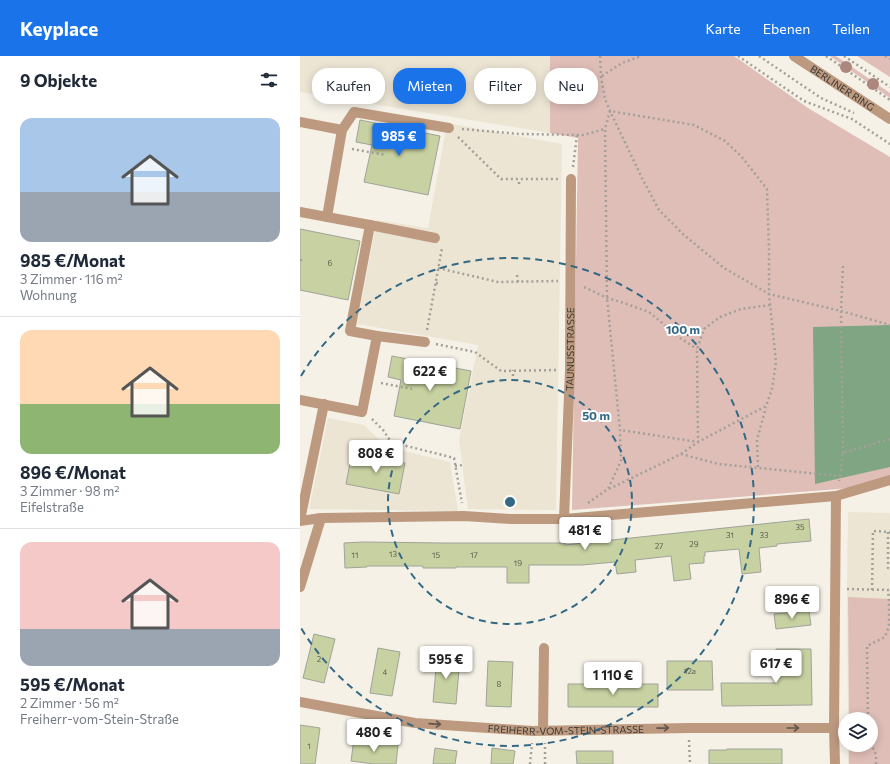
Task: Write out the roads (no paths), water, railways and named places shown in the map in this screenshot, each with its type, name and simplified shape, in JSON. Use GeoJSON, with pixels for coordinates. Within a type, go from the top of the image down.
{"type":"FeatureCollection","features":[{"type":"Feature","properties":{"kind":"street","name":"BERLINER RING"},"geometry":{"type":"LineString","coordinates":[[794,56],[890,120]]}},
{"type":"Feature","properties":{"kind":"street"},"geometry":{"type":"LineString","coordinates":[[327,216],[342,130],[354,112],[449,128]]}},
{"type":"Feature","properties":{"kind":"street"},"geometry":{"type":"LineString","coordinates":[[300,122],[342,130]]}},
{"type":"Feature","properties":{"kind":"street","name":"TAUNUSSTRASSE"},"geometry":{"type":"LineString","coordinates":[[564,519],[570,370],[571,178]]}},
{"type":"Feature","properties":{"kind":"street"},"geometry":{"type":"LineString","coordinates":[[300,212],[435,238]]}},
{"type":"Feature","properties":{"kind":"street"},"geometry":{"type":"LineString","coordinates":[[370,225],[350,331],[425,342]]}},
{"type":"Feature","properties":{"kind":"street"},"geometry":{"type":"LineString","coordinates":[[300,400],[362,412],[377,336]]}},
{"type":"Feature","properties":{"kind":"street"},"geometry":{"type":"LineString","coordinates":[[324,404],[300,520],[321,518],[464,516],[511,519],[564,519],[836,496],[890,480]]}},
{"type":"Feature","properties":{"kind":"street"},"geometry":{"type":"LineString","coordinates":[[835,764],[836,496]]}},
{"type":"Feature","properties":{"kind":"street"},"geometry":{"type":"LineString","coordinates":[[300,586],[321,518]]}},
{"type":"Feature","properties":{"kind":"street"},"geometry":{"type":"LineString","coordinates":[[544,648],[544,730]]}},
{"type":"Feature","properties":{"kind":"street","name":"FREIHERR-VOM-STEIN-STRASSE"},"geometry":{"type":"LineString","coordinates":[[300,702],[415,723],[533,731],[688,728],[834,728]]}}]}
